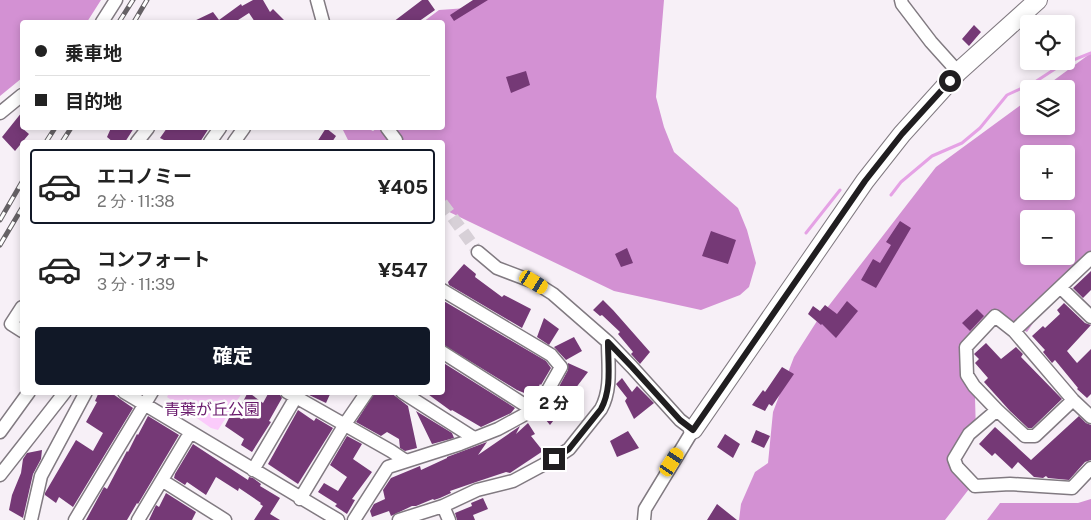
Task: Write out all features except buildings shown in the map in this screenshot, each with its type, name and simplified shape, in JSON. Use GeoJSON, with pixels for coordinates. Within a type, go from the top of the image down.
{"type":"FeatureCollection","features":[{"type":"Feature","properties":{"kind":"street"},"geometry":{"type":"LineString","coordinates":[[103,20],[116,0]]}},
{"type":"Feature","properties":{"kind":"street"},"geometry":{"type":"LineString","coordinates":[[317,0],[322,20]]}},
{"type":"Feature","properties":{"kind":"street"},"geometry":{"type":"LineString","coordinates":[[901,0],[902,4],[931,42],[958,72]]}},
{"type":"Feature","properties":{"kind":"street"},"geometry":{"type":"LineString","coordinates":[[644,520],[645,508],[693,430],[865,181],[902,134],[958,72],[1038,0]]}},
{"type":"Feature","properties":{"kind":"street"},"geometry":{"type":"LineString","coordinates":[[0,112],[20,97]]}},
{"type":"Feature","properties":{"kind":"street"},"geometry":{"type":"LineString","coordinates":[[139,140],[146,130]]}},
{"type":"Feature","properties":{"kind":"street"},"geometry":{"type":"LineString","coordinates":[[388,130],[396,140]]}},
{"type":"Feature","properties":{"kind":"street"},"geometry":{"type":"LineString","coordinates":[[478,252],[497,268],[534,282],[553,294],[608,342],[680,420],[693,430]]}},
{"type":"Feature","properties":{"kind":"street"},"geometry":{"type":"LineString","coordinates":[[1014,331],[1091,258]]}},
{"type":"Feature","properties":{"kind":"street"},"geometry":{"type":"LineString","coordinates":[[1060,288],[1091,317]]}},
{"type":"Feature","properties":{"kind":"street"},"geometry":{"type":"LineString","coordinates":[[354,520],[388,467],[498,429],[531,411],[539,406],[561,367],[550,356],[445,292]]}},
{"type":"Feature","properties":{"kind":"street"},"geometry":{"type":"LineString","coordinates":[[20,311],[11,324],[20,330]]}},
{"type":"Feature","properties":{"kind":"street"},"geometry":{"type":"LineString","coordinates":[[1073,400],[1035,436],[1025,436],[974,386],[967,375],[966,347],[995,316],[1014,331],[1073,400],[1091,417]]}},
{"type":"Feature","properties":{"kind":"street"},"geometry":{"type":"LineString","coordinates":[[399,520],[443,506],[477,490],[513,481],[569,449],[605,402],[608,378],[608,342]]}},
{"type":"Feature","properties":{"kind":"street"},"geometry":{"type":"LineString","coordinates":[[445,354],[528,407],[531,411]]}},
{"type":"Feature","properties":{"kind":"street"},"geometry":{"type":"LineString","coordinates":[[0,432],[27,395]]}},
{"type":"Feature","properties":{"kind":"street"},"geometry":{"type":"LineString","coordinates":[[0,475],[63,395]]}},
{"type":"Feature","properties":{"kind":"street"},"geometry":{"type":"LineString","coordinates":[[31,520],[41,476],[84,395]]}},
{"type":"Feature","properties":{"kind":"street"},"geometry":{"type":"LineString","coordinates":[[129,395],[190,434],[338,520]]}},
{"type":"Feature","properties":{"kind":"street"},"geometry":{"type":"LineString","coordinates":[[75,520],[150,395]]}},
{"type":"Feature","properties":{"kind":"street"},"geometry":{"type":"LineString","coordinates":[[253,470],[293,395]]}},
{"type":"Feature","properties":{"kind":"street"},"geometry":{"type":"LineString","coordinates":[[296,395],[406,461]]}},
{"type":"Feature","properties":{"kind":"street"},"geometry":{"type":"LineString","coordinates":[[300,498],[365,395]]}},
{"type":"Feature","properties":{"kind":"street"},"geometry":{"type":"LineString","coordinates":[[407,395],[474,438]]}},
{"type":"Feature","properties":{"kind":"street"},"geometry":{"type":"LineString","coordinates":[[997,410],[969,434],[954,459],[957,467],[975,486],[1010,484],[1072,488],[1091,468]]}},
{"type":"Feature","properties":{"kind":"street"},"geometry":{"type":"LineString","coordinates":[[138,520],[190,434]]}},
{"type":"Feature","properties":{"kind":"street"},"geometry":{"type":"LineString","coordinates":[[163,481],[206,515],[225,520]]}},
{"type":"Feature","properties":{"kind":"street"},"geometry":{"type":"LineString","coordinates":[[443,506],[449,520]]}},
{"type":"Feature","properties":{"kind":"green space","name":"青葉が丘公園"},"geometry":{"type":"Polygon","coordinates":[[[168,395],[241,395],[218,430],[211,428],[167,397],[168,395]]]}},
{"type":"Feature","properties":{"kind":"shaded area"},"geometry":{"type":"Polygon","coordinates":[[[0,0],[101,0],[88,20],[20,20],[20,80],[0,96],[0,0]]]}},
{"type":"Feature","properties":{"kind":"shaded area"},"geometry":{"type":"Polygon","coordinates":[[[479,0],[664,0],[656,97],[664,127],[674,152],[738,208],[747,230],[756,263],[749,287],[740,295],[701,310],[614,291],[445,210],[445,140],[348,140],[343,130],[445,130],[445,20],[426,20],[439,10],[467,8],[479,0]]]}},
{"type":"Feature","properties":{"kind":"shaded area"},"geometry":{"type":"Polygon","coordinates":[[[1091,53],[1091,253],[1055,291],[1027,332],[996,316],[964,348],[966,379],[975,397],[976,434],[958,464],[959,478],[969,489],[945,520],[739,520],[741,504],[755,472],[768,463],[773,412],[794,357],[817,321],[936,167],[1020,106],[1020,135],[1075,135],[1075,80],[1054,80],[1068,70],[1075,70],[1075,65],[1091,53]]]}},
{"type":"Feature","properties":{"kind":"shaded area"},"geometry":{"type":"Polygon","coordinates":[[[1091,499],[1091,520],[987,520],[1000,503],[1078,503],[1091,499]]]}},
{"type":"Feature","properties":{"kind":"waterway"},"geometry":{"type":"LineString","coordinates":[[891,195],[901,182],[932,156],[962,143],[980,128],[1007,95],[1035,82],[1061,65],[1091,53]]}},
{"type":"Feature","properties":{"kind":"waterway"},"geometry":{"type":"LineString","coordinates":[[806,233],[840,190]]}},
{"type":"Feature","properties":{"kind":"tunnel"},"geometry":{"type":"LineString","coordinates":[[445,207],[478,252]]}},
{"type":"Feature","properties":{"kind":"railway"},"geometry":{"type":"LineString","coordinates":[[120,20],[133,0]]}},
{"type":"Feature","properties":{"kind":"railway"},"geometry":{"type":"LineString","coordinates":[[135,20],[147,0]]}},
{"type":"Feature","properties":{"kind":"railway"},"geometry":{"type":"LineString","coordinates":[[47,140],[54,130]]}},
{"type":"Feature","properties":{"kind":"railway"},"geometry":{"type":"LineString","coordinates":[[63,140],[70,130]]}},
{"type":"Feature","properties":{"kind":"railway"},"geometry":{"type":"LineString","coordinates":[[0,220],[20,185]]}},
{"type":"Feature","properties":{"kind":"railway"},"geometry":{"type":"LineString","coordinates":[[0,245],[20,211]]}},
{"type":"Feature","properties":{"kind":"route"},"geometry":{"type":"LineString","coordinates":[[554,459],[569,449],[582,435],[605,402],[608,393],[608,342],[680,420],[693,430],[865,181],[902,134],[950,81]]}}]}
